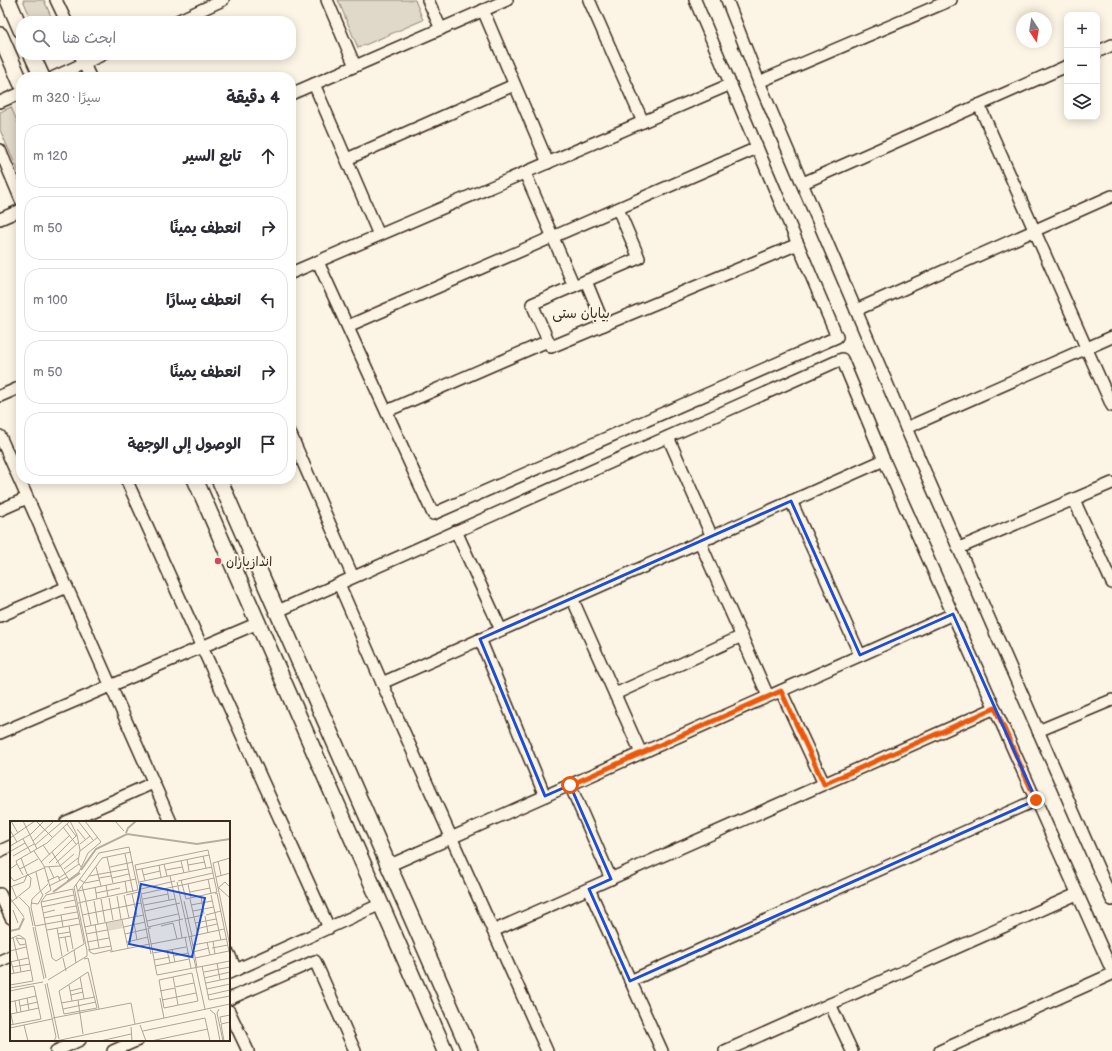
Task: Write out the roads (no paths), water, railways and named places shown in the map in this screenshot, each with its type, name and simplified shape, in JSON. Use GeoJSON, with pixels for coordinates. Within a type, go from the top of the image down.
{"type":"FeatureCollection","features":[{"type":"Feature","properties":{"kind":"street"},"geometry":{"type":"LineString","coordinates":[[8,0],[16,18]]}},
{"type":"Feature","properties":{"kind":"street"},"geometry":{"type":"LineString","coordinates":[[56,0],[64,16]]}},
{"type":"Feature","properties":{"kind":"street"},"geometry":{"type":"LineString","coordinates":[[188,16],[223,0]]}},
{"type":"Feature","properties":{"kind":"street"},"geometry":{"type":"LineString","coordinates":[[327,0],[355,66]]}},
{"type":"Feature","properties":{"kind":"street"},"geometry":{"type":"LineString","coordinates":[[428,0],[440,29]]}},
{"type":"Feature","properties":{"kind":"street"},"geometry":{"type":"LineString","coordinates":[[296,92],[507,0]]}},
{"type":"Feature","properties":{"kind":"street"},"geometry":{"type":"LineString","coordinates":[[589,0],[643,122]]}},
{"type":"Feature","properties":{"kind":"street"},"geometry":{"type":"LineString","coordinates":[[318,262],[433,514],[837,337],[695,0]]}},
{"type":"Feature","properties":{"kind":"street"},"geometry":{"type":"LineString","coordinates":[[727,0],[759,82],[906,428],[1112,900]]}},
{"type":"Feature","properties":{"kind":"street"},"geometry":{"type":"LineString","coordinates":[[759,82],[951,0]]}},
{"type":"Feature","properties":{"kind":"street"},"geometry":{"type":"LineString","coordinates":[[483,10],[548,163]]}},
{"type":"Feature","properties":{"kind":"street"},"geometry":{"type":"LineString","coordinates":[[0,35],[16,72]]}},
{"type":"Feature","properties":{"kind":"street"},"geometry":{"type":"LineString","coordinates":[[1100,51],[1112,45]]}},
{"type":"Feature","properties":{"kind":"street"},"geometry":{"type":"LineString","coordinates":[[34,60],[40,72]]}},
{"type":"Feature","properties":{"kind":"street"},"geometry":{"type":"LineString","coordinates":[[62,72],[80,60]]}},
{"type":"Feature","properties":{"kind":"street"},"geometry":{"type":"LineString","coordinates":[[82,60],[88,72]]}},
{"type":"Feature","properties":{"kind":"street"},"geometry":{"type":"LineString","coordinates":[[802,183],[1064,67]]}},
{"type":"Feature","properties":{"kind":"street"},"geometry":{"type":"LineString","coordinates":[[314,84],[379,236]]}},
{"type":"Feature","properties":{"kind":"street"},"geometry":{"type":"LineString","coordinates":[[346,159],[514,84]]}},
{"type":"Feature","properties":{"kind":"street"},"geometry":{"type":"LineString","coordinates":[[296,271],[731,84]]}},
{"type":"Feature","properties":{"kind":"street"},"geometry":{"type":"LineString","coordinates":[[0,102],[16,95]]}},
{"type":"Feature","properties":{"kind":"street"},"geometry":{"type":"LineString","coordinates":[[979,105],[1112,406]]}},
{"type":"Feature","properties":{"kind":"street"},"geometry":{"type":"LineString","coordinates":[[348,326],[757,148]]}},
{"type":"Feature","properties":{"kind":"street"},"geometry":{"type":"LineString","coordinates":[[0,150],[16,188]]}},
{"type":"Feature","properties":{"kind":"street"},"geometry":{"type":"LineString","coordinates":[[525,173],[574,286]]}},
{"type":"Feature","properties":{"kind":"street"},"geometry":{"type":"LineString","coordinates":[[856,310],[1112,196]]}},
{"type":"Feature","properties":{"kind":"street"},"geometry":{"type":"LineString","coordinates":[[618,209],[639,258],[532,304],[551,347],[798,244]]}},
{"type":"Feature","properties":{"kind":"street"},"geometry":{"type":"LineString","coordinates":[[0,219],[16,212]]}},
{"type":"Feature","properties":{"kind":"street"},"geometry":{"type":"LineString","coordinates":[[586,281],[604,325]]}},
{"type":"Feature","properties":{"kind":"street"},"geometry":{"type":"LineString","coordinates":[[906,428],[1112,337]]}},
{"type":"Feature","properties":{"kind":"street"},"geometry":{"type":"LineString","coordinates":[[387,411],[548,341]]}},
{"type":"Feature","properties":{"kind":"street"},"geometry":{"type":"LineString","coordinates":[[278,611],[842,359],[884,460],[1112,972],[940,1051]]}},
{"type":"Feature","properties":{"kind":"street"},"geometry":{"type":"LineString","coordinates":[[0,396],[16,389]]}},
{"type":"Feature","properties":{"kind":"street"},"geometry":{"type":"LineString","coordinates":[[0,436],[16,473]]}},
{"type":"Feature","properties":{"kind":"street"},"geometry":{"type":"LineString","coordinates":[[668,437],[712,537]]}},
{"type":"Feature","properties":{"kind":"street"},"geometry":{"type":"LineString","coordinates":[[296,446],[354,577]]}},
{"type":"Feature","properties":{"kind":"street"},"geometry":{"type":"LineString","coordinates":[[382,683],[884,460]]}},
{"type":"Feature","properties":{"kind":"street"},"geometry":{"type":"LineString","coordinates":[[959,548],[1112,483]]}},
{"type":"Feature","properties":{"kind":"street"},"geometry":{"type":"LineString","coordinates":[[21,484],[171,821]]}},
{"type":"Feature","properties":{"kind":"street"},"geometry":{"type":"LineString","coordinates":[[128,484],[329,928]]}},
{"type":"Feature","properties":{"kind":"street"},"geometry":{"type":"LineString","coordinates":[[196,484],[445,1051]]}},
{"type":"Feature","properties":{"kind":"street"},"geometry":{"type":"LineString","coordinates":[[221,484],[470,1051]]}},
{"type":"Feature","properties":{"kind":"street"},"geometry":{"type":"LineString","coordinates":[[0,510],[27,498]]}},
{"type":"Feature","properties":{"kind":"street"},"geometry":{"type":"LineString","coordinates":[[1074,500],[1112,583]]}},
{"type":"Feature","properties":{"kind":"street"},"geometry":{"type":"LineString","coordinates":[[791,502],[860,655]]}},
{"type":"Feature","properties":{"kind":"street"},"geometry":{"type":"LineString","coordinates":[[456,532],[501,630]]}},
{"type":"Feature","properties":{"kind":"street"},"geometry":{"type":"LineString","coordinates":[[700,542],[768,696]]}},
{"type":"Feature","properties":{"kind":"street"},"geometry":{"type":"LineString","coordinates":[[339,584],[547,1051]]}},
{"type":"Feature","properties":{"kind":"street"},"geometry":{"type":"LineString","coordinates":[[0,616],[66,587]]}},
{"type":"Feature","properties":{"kind":"street"},"geometry":{"type":"LineString","coordinates":[[572,598],[641,753]]}},
{"type":"Feature","properties":{"kind":"street"},"geometry":{"type":"LineString","coordinates":[[388,866],[953,614]]}},
{"type":"Feature","properties":{"kind":"street"},"geometry":{"type":"LineString","coordinates":[[0,733],[258,623]]}},
{"type":"Feature","properties":{"kind":"street"},"geometry":{"type":"LineString","coordinates":[[615,694],[742,636]]}},
{"type":"Feature","properties":{"kind":"street"},"geometry":{"type":"LineString","coordinates":[[480,639],[545,796]]}},
{"type":"Feature","properties":{"kind":"street"},"geometry":{"type":"LineString","coordinates":[[781,691],[824,784]]}},
{"type":"Feature","properties":{"kind":"street"},"geometry":{"type":"LineString","coordinates":[[1038,731],[1112,700]]}},
{"type":"Feature","properties":{"kind":"street"},"geometry":{"type":"LineString","coordinates":[[493,931],[995,708]]}},
{"type":"Feature","properties":{"kind":"street"},"geometry":{"type":"LineString","coordinates":[[312,748],[333,740]]}},
{"type":"Feature","properties":{"kind":"street"},"geometry":{"type":"LineString","coordinates":[[68,821],[153,783]]}},
{"type":"Feature","properties":{"kind":"street"},"geometry":{"type":"LineString","coordinates":[[570,785],[611,879]]}},
{"type":"Feature","properties":{"kind":"street"},"geometry":{"type":"LineString","coordinates":[[630,981],[1036,800]]}},
{"type":"Feature","properties":{"kind":"street"},"geometry":{"type":"LineString","coordinates":[[0,851],[10,846]]}},
{"type":"Feature","properties":{"kind":"street"},"geometry":{"type":"LineString","coordinates":[[589,889],[662,1051]]}},
{"type":"Feature","properties":{"kind":"street"},"geometry":{"type":"LineString","coordinates":[[0,894],[10,916]]}},
{"type":"Feature","properties":{"kind":"street"},"geometry":{"type":"LineString","coordinates":[[725,1051],[1078,894]]}},
{"type":"Feature","properties":{"kind":"street"},"geometry":{"type":"LineString","coordinates":[[230,958],[233,972],[381,904]]}},
{"type":"Feature","properties":{"kind":"street"},"geometry":{"type":"LineString","coordinates":[[0,961],[10,956]]}},
{"type":"Feature","properties":{"kind":"street"},"geometry":{"type":"LineString","coordinates":[[230,999],[315,960],[355,1051]]}},
{"type":"Feature","properties":{"kind":"street"},"geometry":{"type":"LineString","coordinates":[[830,1004],[852,1051]]}},
{"type":"Feature","properties":{"kind":"street"},"geometry":{"type":"LineString","coordinates":[[230,1012],[248,1051]]}},
{"type":"Feature","properties":{"kind":"street"},"geometry":{"type":"LineString","coordinates":[[113,1051],[136,1041]]}},
{"type":"Feature","properties":{"kind":"street"},"geometry":{"type":"LineString","coordinates":[[56,1051],[67,1043]]}},
{"type":"Feature","properties":{"kind":"place","name":"اندازياران"},"geometry":{"type":"Point","coordinates":[218,561]}},
{"type":"Feature","properties":{"kind":"district","name":"بیابان ستی"},"geometry":{"type":"Point","coordinates":[581,313]}}]}
